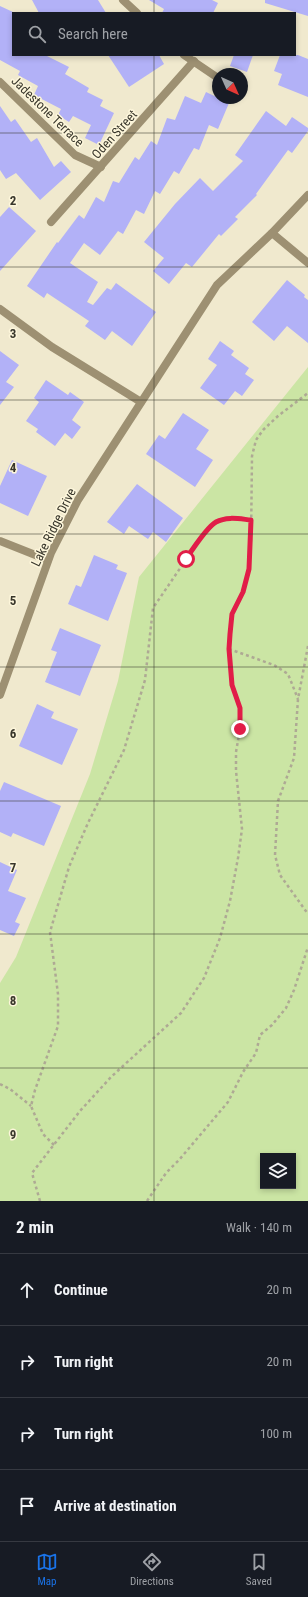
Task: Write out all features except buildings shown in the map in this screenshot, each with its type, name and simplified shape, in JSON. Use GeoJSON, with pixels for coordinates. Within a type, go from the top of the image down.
{"type":"FeatureCollection","features":[{"type":"Feature","properties":{"kind":"street"},"geometry":{"type":"LineString","coordinates":[[123,0],[136,12]]}},
{"type":"Feature","properties":{"kind":"street"},"geometry":{"type":"LineString","coordinates":[[186,56],[212,74]]}},
{"type":"Feature","properties":{"kind":"street","name":"Oden Street"},"geometry":{"type":"LineString","coordinates":[[51,222],[194,61]]}},
{"type":"Feature","properties":{"kind":"street","name":"Jadestone Terrace"},"geometry":{"type":"LineString","coordinates":[[0,82],[75,155],[101,167]]}},
{"type":"Feature","properties":{"kind":"street","name":"Lake Ridge Drive"},"geometry":{"type":"LineString","coordinates":[[0,695],[48,560],[78,500],[217,285],[272,233],[308,195]]}},
{"type":"Feature","properties":{"kind":"street"},"geometry":{"type":"LineString","coordinates":[[301,204],[308,209]]}},
{"type":"Feature","properties":{"kind":"street"},"geometry":{"type":"LineString","coordinates":[[272,233],[308,263]]}},
{"type":"Feature","properties":{"kind":"street"},"geometry":{"type":"LineString","coordinates":[[0,310],[52,347],[141,402]]}},
{"type":"Feature","properties":{"kind":"street"},"geometry":{"type":"LineString","coordinates":[[0,540],[48,560]]}},
{"type":"Feature","properties":{"kind":"path"},"geometry":{"type":"LineString","coordinates":[[40,1201],[32,1173],[80,1111],[111,1077],[181,1013],[204,978],[220,938],[230,901],[242,829],[236,771],[236,752],[240,729],[240,708],[232,685],[229,649],[232,614],[243,592],[249,569],[252,456],[256,440],[262,430],[308,393]]}},
{"type":"Feature","properties":{"kind":"path"},"geometry":{"type":"LineString","coordinates":[[31,1106],[34,1090],[58,1026],[58,994],[50,932],[69,867],[88,823],[124,750],[145,680],[154,608],[198,542],[216,522],[230,518],[251,520]]}},
{"type":"Feature","properties":{"kind":"path"},"geometry":{"type":"LineString","coordinates":[[308,646],[298,699],[294,758],[278,801],[275,854],[280,875],[308,914]]}},
{"type":"Feature","properties":{"kind":"path"},"geometry":{"type":"LineString","coordinates":[[229,649],[274,665],[288,674],[298,699]]}},
{"type":"Feature","properties":{"kind":"path"},"geometry":{"type":"LineString","coordinates":[[147,1201],[166,1173],[179,1160],[228,1102],[243,1072],[256,1052],[260,1035],[272,1025],[286,1008],[294,990],[308,947]]}},
{"type":"Feature","properties":{"kind":"path"},"geometry":{"type":"LineString","coordinates":[[0,1084],[10,1089],[31,1106],[43,1134],[54,1145]]}},
{"type":"Feature","properties":{"kind":"green space"},"geometry":{"type":"Polygon","coordinates":[[[308,367],[308,1201],[0,1201],[0,983],[16,957],[90,774],[118,681],[139,577],[308,367]]]}},
{"type":"Feature","properties":{"kind":"route"},"geometry":{"type":"LineString","coordinates":[[186,559],[198,542],[216,522],[230,518],[251,520],[249,569],[243,592],[232,614],[229,649],[232,685],[240,708],[240,729]]}}]}
